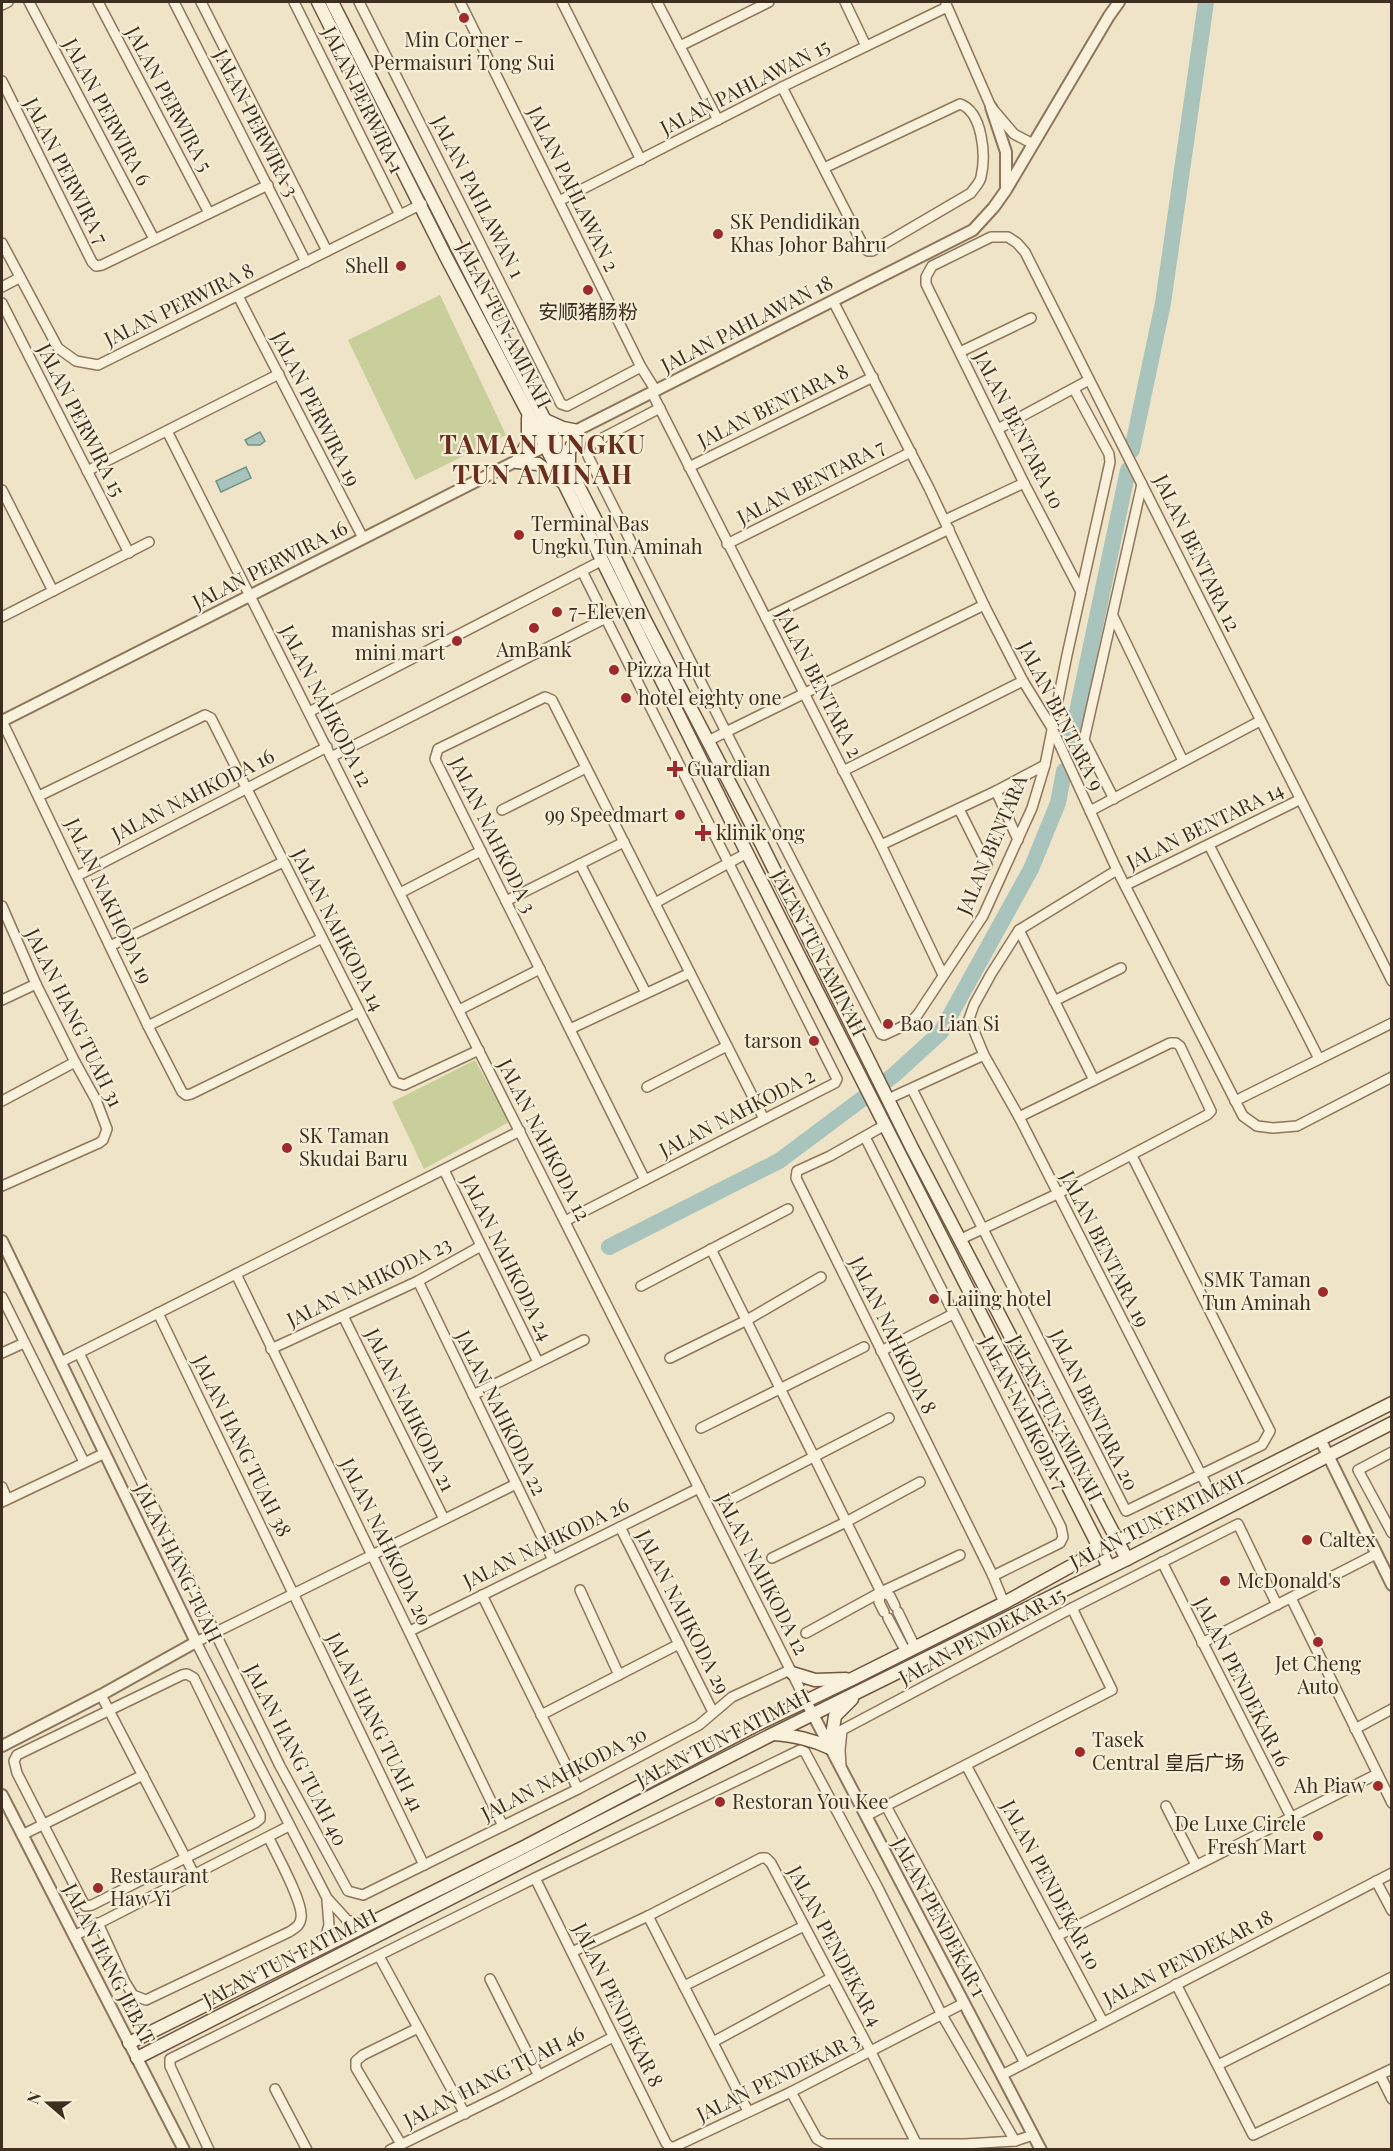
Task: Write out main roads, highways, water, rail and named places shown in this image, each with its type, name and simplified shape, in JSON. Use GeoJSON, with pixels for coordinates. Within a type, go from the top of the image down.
{"type":"FeatureCollection","features":[{"type":"Feature","properties":{"kind":"main road","name":"JALAN TUN AMINAH"},"geometry":{"type":"LineString","coordinates":[[318,2],[422,204],[446,257],[527,411],[570,470],[888,1099],[1127,1559]]}},
{"type":"Feature","properties":{"kind":"main road","name":"JALAN TUN AMINAH"},"geometry":{"type":"LineString","coordinates":[[332,2],[543,418],[562,482],[601,561],[1109,1567]]}},
{"type":"Feature","properties":{"kind":"main road"},"geometry":{"type":"LineString","coordinates":[[527,411],[528,442],[517,462],[538,464],[562,482]]}},
{"type":"Feature","properties":{"kind":"main road"},"geometry":{"type":"LineString","coordinates":[[543,418],[563,429],[578,430],[569,452],[570,470]]}},
{"type":"Feature","properties":{"kind":"main road","name":"JALAN TUN FATIMAH"},"geometry":{"type":"LineString","coordinates":[[129,2043],[526,1846],[754,1726],[1004,1603],[1100,1550],[1392,1404]]}},
{"type":"Feature","properties":{"kind":"main road","name":"JALAN TUN FATIMAH"},"geometry":{"type":"LineString","coordinates":[[137,2058],[773,1734],[1127,1559],[1392,1423]]}},
{"type":"Feature","properties":{"kind":"main road"},"geometry":{"type":"LineString","coordinates":[[910,1649],[909,1656],[916,1658],[948,1641],[956,1644]]}},
{"type":"Feature","properties":{"kind":"main road"},"geometry":{"type":"LineString","coordinates":[[791,1672],[815,1680],[852,1679]]}},
{"type":"Feature","properties":{"kind":"main road"},"geometry":{"type":"LineString","coordinates":[[773,1734],[795,1735],[812,1739],[830,1748],[835,1716],[859,1692]]}},
{"type":"Feature","properties":{"kind":"water"},"geometry":{"type":"Polygon","coordinates":[[[260,432],[265,441],[260,445],[248,445],[245,440],[260,432]]]}},
{"type":"Feature","properties":{"kind":"water"},"geometry":{"type":"Polygon","coordinates":[[[246,467],[251,478],[221,492],[216,481],[246,467]]]}},
{"type":"Feature","properties":{"kind":"waterway"},"geometry":{"type":"LineString","coordinates":[[1132,450],[1163,303],[1206,2]]}},
{"type":"Feature","properties":{"kind":"waterway"},"geometry":{"type":"LineString","coordinates":[[1069,750],[1128,470]]}},
{"type":"Feature","properties":{"kind":"waterway"},"geometry":{"type":"LineString","coordinates":[[609,1247],[779,1161],[894,1075],[941,1032],[1031,869],[1058,803],[1064,771]]}},
{"type":"Feature","properties":{"kind":"place","name":"Min Corner - Permaisuri Tong Sui"},"geometry":{"type":"Point","coordinates":[464,18]}},
{"type":"Feature","properties":{"kind":"place","name":"SK Pendidikan Khas Johor Bahru"},"geometry":{"type":"Point","coordinates":[718,234]}},
{"type":"Feature","properties":{"kind":"place","name":"Shell"},"geometry":{"type":"Point","coordinates":[401,266]}},
{"type":"Feature","properties":{"kind":"place","name":"安顺猪肠粉"},"geometry":{"type":"Point","coordinates":[588,290]}},
{"type":"Feature","properties":{"kind":"place","name":"Terminal Bas Ungku Tun Aminah"},"geometry":{"type":"Point","coordinates":[519,535]}},
{"type":"Feature","properties":{"kind":"place","name":"7-Eleven"},"geometry":{"type":"Point","coordinates":[557,612]}},
{"type":"Feature","properties":{"kind":"place","name":"AmBank"},"geometry":{"type":"Point","coordinates":[534,628]}},
{"type":"Feature","properties":{"kind":"place","name":"manishas sri mini mart"},"geometry":{"type":"Point","coordinates":[457,641]}},
{"type":"Feature","properties":{"kind":"place","name":"Pizza Hut"},"geometry":{"type":"Point","coordinates":[614,670]}},
{"type":"Feature","properties":{"kind":"place","name":"hotel eighty one"},"geometry":{"type":"Point","coordinates":[626,698]}},
{"type":"Feature","properties":{"kind":"place","name":"Guardian"},"geometry":{"type":"Point","coordinates":[675,769]}},
{"type":"Feature","properties":{"kind":"place","name":"99 Speedmart"},"geometry":{"type":"Point","coordinates":[680,815]}},
{"type":"Feature","properties":{"kind":"place","name":"klinik ong"},"geometry":{"type":"Point","coordinates":[703,833]}},
{"type":"Feature","properties":{"kind":"place","name":"Bao Lian Si"},"geometry":{"type":"Point","coordinates":[888,1024]}},
{"type":"Feature","properties":{"kind":"place","name":"tarson"},"geometry":{"type":"Point","coordinates":[814,1041]}},
{"type":"Feature","properties":{"kind":"place","name":"SK Taman Skudai Baru"},"geometry":{"type":"Point","coordinates":[287,1148]}},
{"type":"Feature","properties":{"kind":"place","name":"SMK Taman Tun Aminah"},"geometry":{"type":"Point","coordinates":[1323,1292]}},
{"type":"Feature","properties":{"kind":"place","name":"Laiing hotel"},"geometry":{"type":"Point","coordinates":[934,1299]}},
{"type":"Feature","properties":{"kind":"place","name":"Caltex"},"geometry":{"type":"Point","coordinates":[1307,1540]}},
{"type":"Feature","properties":{"kind":"place","name":"McDonald's"},"geometry":{"type":"Point","coordinates":[1225,1581]}},
{"type":"Feature","properties":{"kind":"place","name":"Jet Cheng Auto"},"geometry":{"type":"Point","coordinates":[1318,1642]}},
{"type":"Feature","properties":{"kind":"place","name":"Tasek Central 皇后广场"},"geometry":{"type":"Point","coordinates":[1080,1752]}},
{"type":"Feature","properties":{"kind":"place","name":"Ah Piaw"},"geometry":{"type":"Point","coordinates":[1378,1786]}},
{"type":"Feature","properties":{"kind":"place","name":"Restoran You Kee"},"geometry":{"type":"Point","coordinates":[720,1802]}},
{"type":"Feature","properties":{"kind":"place","name":"De Luxe Circle Fresh Mart"},"geometry":{"type":"Point","coordinates":[1318,1836]}},
{"type":"Feature","properties":{"kind":"place","name":"Restaurant Haw Yi"},"geometry":{"type":"Point","coordinates":[98,1888]}},
{"type":"Feature","properties":{"kind":"district","name":"TAMAN UNGKU TUN AMINAH"},"geometry":{"type":"Point","coordinates":[543,460]}}]}
